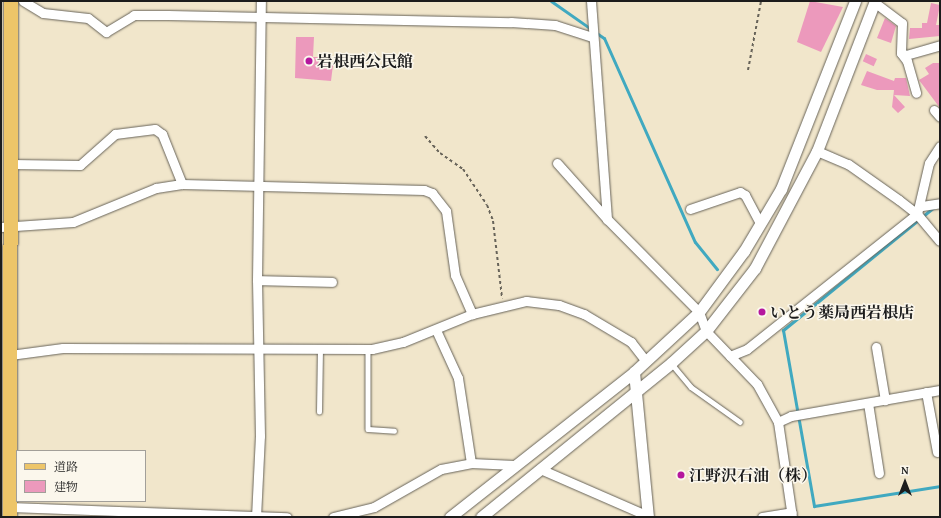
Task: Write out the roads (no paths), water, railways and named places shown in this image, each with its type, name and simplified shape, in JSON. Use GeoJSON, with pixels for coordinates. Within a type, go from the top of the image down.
{"type":"FeatureCollection","features":[{"type":"Feature","properties":{"kind":"main road"},"geometry":{"type":"LineString","coordinates":[[10,512],[10,355],[6,228],[12,164],[11,1]]}},
{"type":"Feature","properties":{"kind":"street"},"geometry":{"type":"LineString","coordinates":[[23,1],[44,13],[88,18],[106,32],[134,15],[261,19],[511,22],[555,25],[592,37]]}},
{"type":"Feature","properties":{"kind":"street"},"geometry":{"type":"LineString","coordinates":[[256,515],[260,436],[257,280],[261,1]]}},
{"type":"Feature","properties":{"kind":"street"},"geometry":{"type":"LineString","coordinates":[[590,1],[607,219]]}},
{"type":"Feature","properties":{"kind":"street"},"geometry":{"type":"LineString","coordinates":[[450,517],[514,465],[634,372],[699,312],[760,223],[781,189],[855,1]]}},
{"type":"Feature","properties":{"kind":"street"},"geometry":{"type":"LineString","coordinates":[[481,517],[671,363],[706,331],[755,268],[817,151],[874,2],[902,23],[901,53],[907,61],[916,93]]}},
{"type":"Feature","properties":{"kind":"street"},"geometry":{"type":"LineString","coordinates":[[901,53],[906,55],[940,45]]}},
{"type":"Feature","properties":{"kind":"street"},"geometry":{"type":"LineString","coordinates":[[12,164],[80,165],[115,134],[155,129],[162,134],[182,184]]}},
{"type":"Feature","properties":{"kind":"street"},"geometry":{"type":"LineString","coordinates":[[919,210],[929,163],[940,146]]}},
{"type":"Feature","properties":{"kind":"street"},"geometry":{"type":"LineString","coordinates":[[817,151],[848,164],[919,210],[940,241]]}},
{"type":"Feature","properties":{"kind":"street"},"geometry":{"type":"LineString","coordinates":[[557,162],[607,219],[699,312],[706,331],[757,384],[778,422],[792,514],[762,517]]}},
{"type":"Feature","properties":{"kind":"street"},"geometry":{"type":"LineString","coordinates":[[6,228],[73,222],[156,188],[182,184],[259,183],[413,188],[432,193],[446,211],[455,275],[472,314]]}},
{"type":"Feature","properties":{"kind":"street"},"geometry":{"type":"LineString","coordinates":[[690,209],[740,192],[745,194],[760,223]]}},
{"type":"Feature","properties":{"kind":"street"},"geometry":{"type":"LineString","coordinates":[[730,356],[747,349],[919,210],[940,204]]}},
{"type":"Feature","properties":{"kind":"street"},"geometry":{"type":"LineString","coordinates":[[257,280],[332,282]]}},
{"type":"Feature","properties":{"kind":"street"},"geometry":{"type":"LineString","coordinates":[[10,355],[64,348],[368,349],[403,342],[436,330],[472,314],[503,304],[526,301],[559,305],[578,312],[631,342],[646,361]]}},
{"type":"Feature","properties":{"kind":"street"},"geometry":{"type":"LineString","coordinates":[[436,330],[458,378],[471,463]]}},
{"type":"Feature","properties":{"kind":"street"},"geometry":{"type":"LineString","coordinates":[[876,348],[885,400]]}},
{"type":"Feature","properties":{"kind":"street"},"geometry":{"type":"LineString","coordinates":[[634,372],[634,394],[648,517]]}},
{"type":"Feature","properties":{"kind":"street"},"geometry":{"type":"LineString","coordinates":[[778,422],[792,416],[811,414],[940,390]]}},
{"type":"Feature","properties":{"kind":"street"},"geometry":{"type":"LineString","coordinates":[[926,392],[938,452]]}},
{"type":"Feature","properties":{"kind":"street"},"geometry":{"type":"LineString","coordinates":[[868,403],[879,473]]}},
{"type":"Feature","properties":{"kind":"street"},"geometry":{"type":"LineString","coordinates":[[333,517],[374,507],[441,469],[471,463],[514,465]]}},
{"type":"Feature","properties":{"kind":"street"},"geometry":{"type":"LineString","coordinates":[[540,469],[648,517]]}},
{"type":"Feature","properties":{"kind":"street"},"geometry":{"type":"LineString","coordinates":[[10,512],[256,515],[287,517]]}},
{"type":"Feature","properties":{"kind":"lane"},"geometry":{"type":"LineString","coordinates":[[368,349],[368,429],[394,431]]}},
{"type":"Feature","properties":{"kind":"lane"},"geometry":{"type":"LineString","coordinates":[[319,412],[320,350]]}},
{"type":"Feature","properties":{"kind":"lane"},"geometry":{"type":"LineString","coordinates":[[671,363],[691,387],[740,422]]}},
{"type":"Feature","properties":{"kind":"waterway"},"geometry":{"type":"LineString","coordinates":[[551,1],[591,29]]}},
{"type":"Feature","properties":{"kind":"waterway"},"geometry":{"type":"LineString","coordinates":[[595,32],[604,38],[695,242],[717,269]]}},
{"type":"Feature","properties":{"kind":"waterway"},"geometry":{"type":"LineString","coordinates":[[934,207],[783,330],[814,506],[940,486]]}},
{"type":"Feature","properties":{"kind":"place","name":"岩根西公民館"},"geometry":{"type":"Point","coordinates":[309,61]}},
{"type":"Feature","properties":{"kind":"place","name":"いとう薬局西岩根店"},"geometry":{"type":"Point","coordinates":[762,312]}},
{"type":"Feature","properties":{"kind":"place","name":"江野沢石油（株）"},"geometry":{"type":"Point","coordinates":[681,475]}}]}
